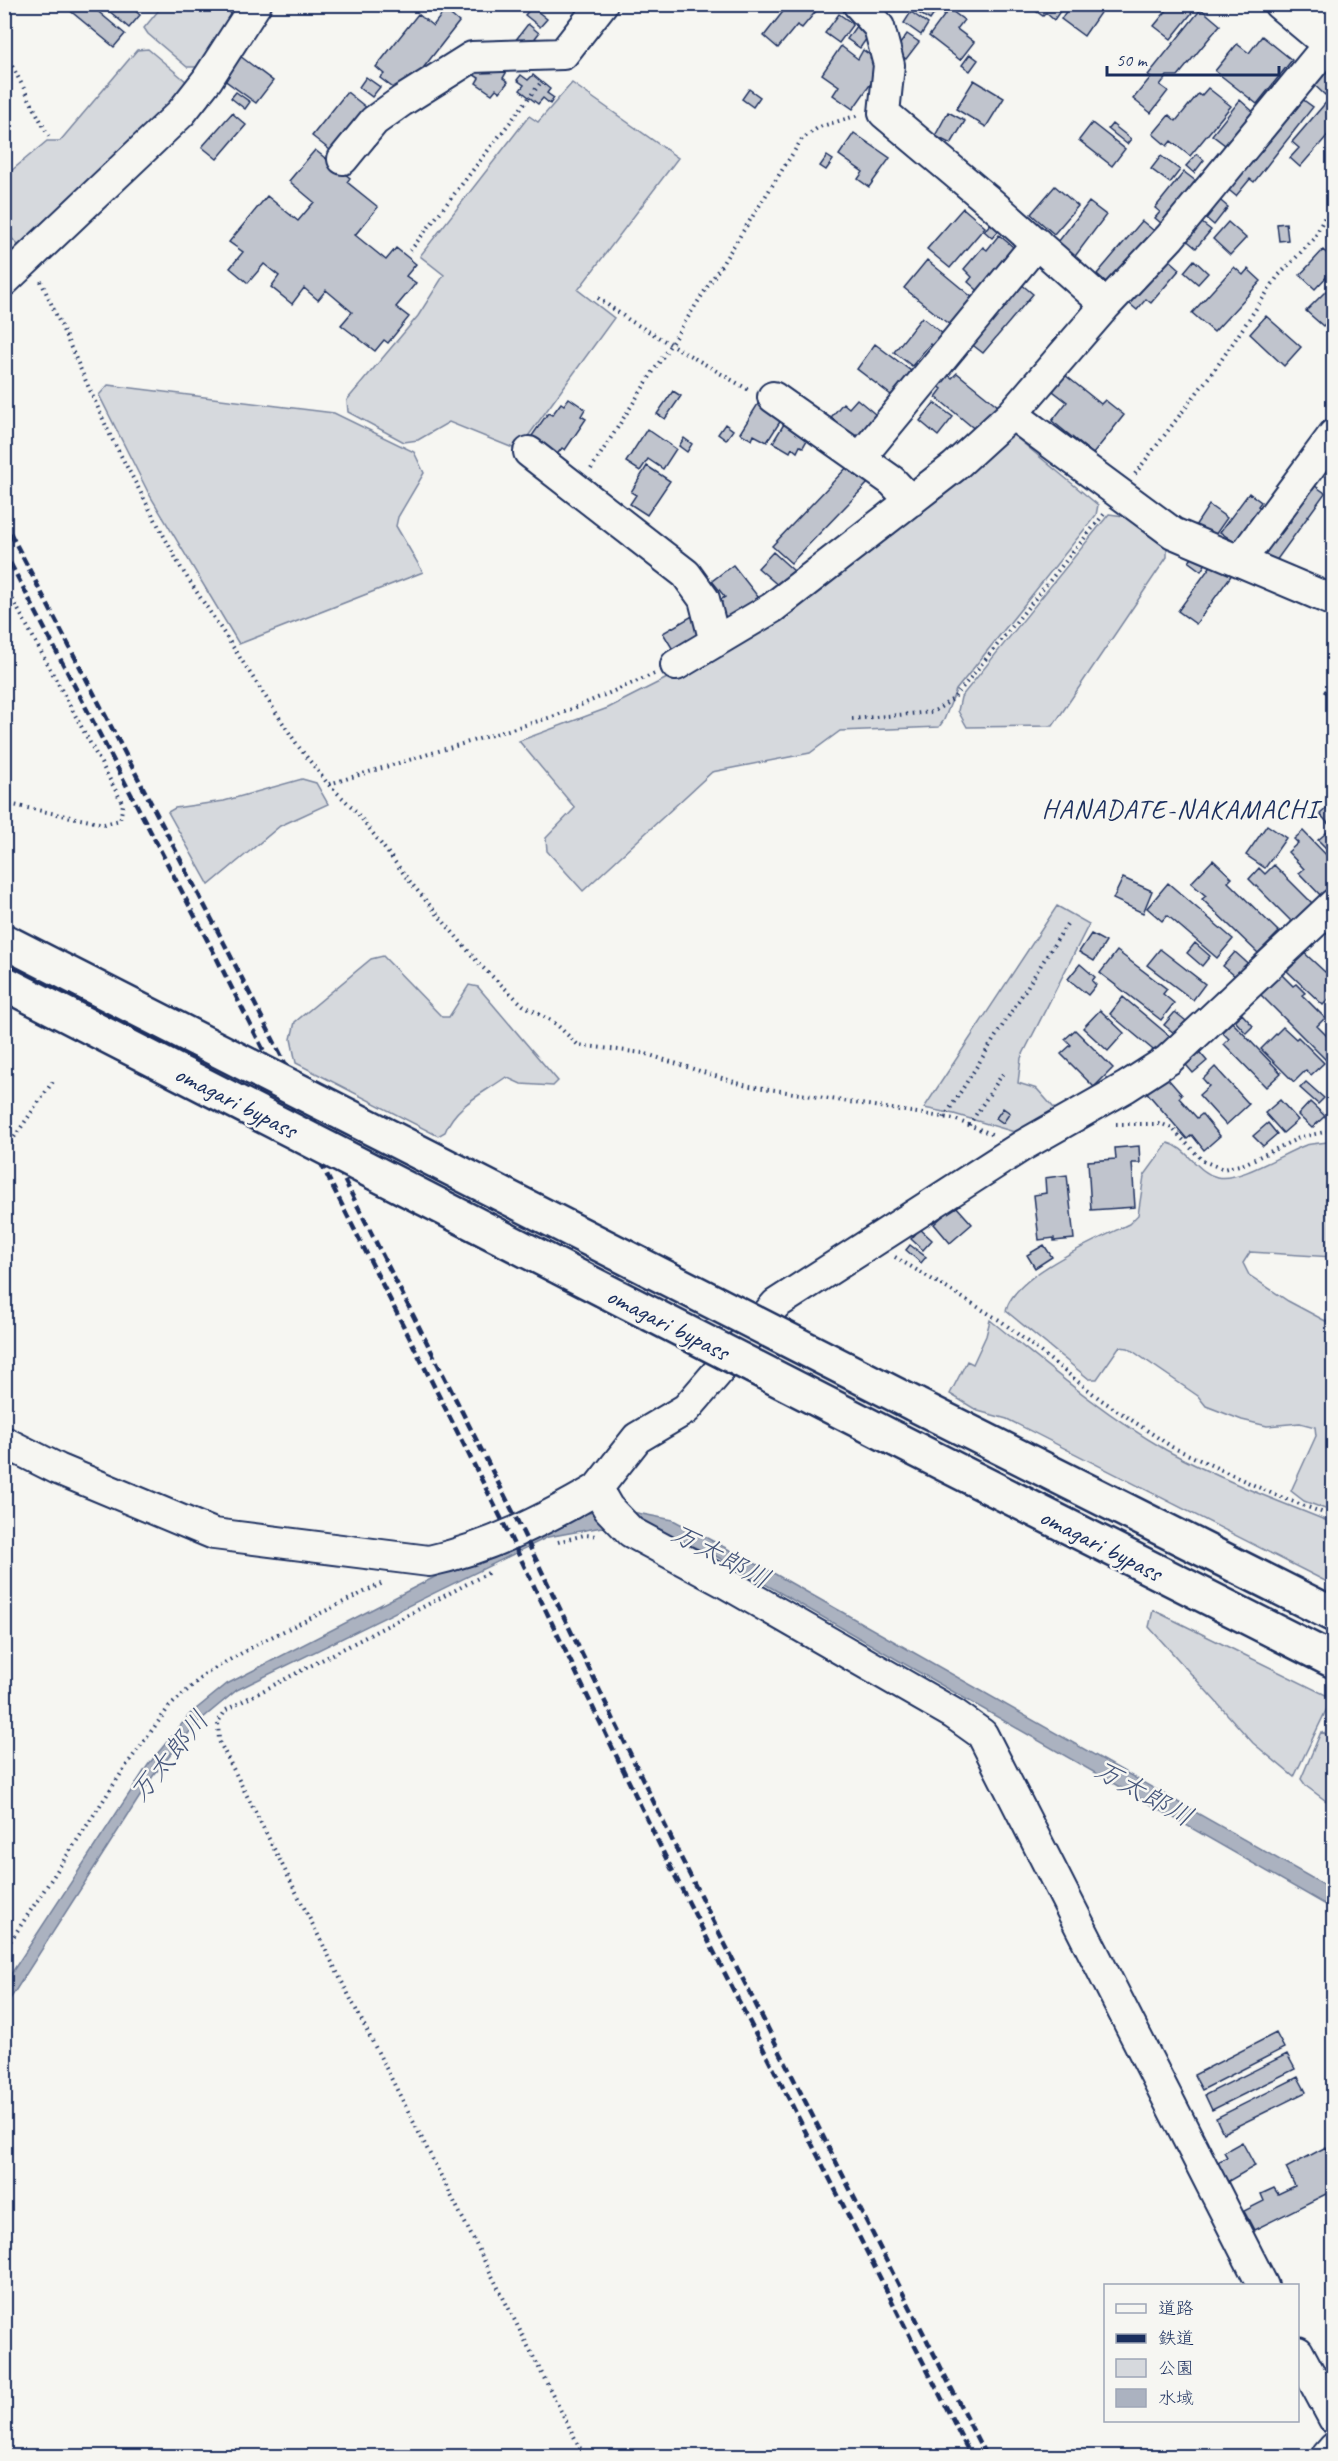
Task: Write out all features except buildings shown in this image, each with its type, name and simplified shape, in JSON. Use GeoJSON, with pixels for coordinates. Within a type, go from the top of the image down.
{"type":"FeatureCollection","features":[{"type":"Feature","properties":{"kind":"highway","name":"omagari bypass"},"geometry":{"type":"LineString","coordinates":[[4,941],[1334,1615]]}},
{"type":"Feature","properties":{"kind":"highway","name":"omagari bypass"},"geometry":{"type":"LineString","coordinates":[[4,983],[1334,1661]]}},
{"type":"Feature","properties":{"kind":"street"},"geometry":{"type":"LineString","coordinates":[[4,282],[181,113],[207,80],[256,4]]}},
{"type":"Feature","properties":{"kind":"street"},"geometry":{"type":"LineString","coordinates":[[343,159],[374,122],[402,101],[472,57],[537,56],[564,52],[602,4]]}},
{"type":"Feature","properties":{"kind":"street"},"geometry":{"type":"LineString","coordinates":[[858,4],[879,27],[889,64],[884,112],[1107,305]]}},
{"type":"Feature","properties":{"kind":"street"},"geometry":{"type":"LineString","coordinates":[[1279,4],[1324,42]]}},
{"type":"Feature","properties":{"kind":"street"},"geometry":{"type":"LineString","coordinates":[[676,665],[772,608],[911,501],[1012,414],[1170,237],[1324,42],[1334,8]]}},
{"type":"Feature","properties":{"kind":"street"},"geometry":{"type":"LineString","coordinates":[[860,458],[1037,243]]}},
{"type":"Feature","properties":{"kind":"street"},"geometry":{"type":"LineString","coordinates":[[773,397],[892,481],[911,501]]}},
{"type":"Feature","properties":{"kind":"street"},"geometry":{"type":"LineString","coordinates":[[1012,414],[1173,533],[1334,601]]}},
{"type":"Feature","properties":{"kind":"street"},"geometry":{"type":"LineString","coordinates":[[1240,561],[1334,434]]}},
{"type":"Feature","properties":{"kind":"street"},"geometry":{"type":"LineString","coordinates":[[529,452],[686,574],[704,599],[715,642]]}},
{"type":"Feature","properties":{"kind":"street"},"geometry":{"type":"LineString","coordinates":[[4,1442],[58,1469],[213,1534],[429,1561],[463,1553],[551,1516],[602,1498],[637,1438],[686,1408],[776,1304],[1022,1146],[1126,1088],[1168,1060],[1334,904]]}},
{"type":"Feature","properties":{"kind":"street"},"geometry":{"type":"LineString","coordinates":[[602,1498],[636,1534],[924,1697],[982,1734],[1262,2284]]}},
{"type":"Feature","properties":{"kind":"street"},"geometry":{"type":"LineString","coordinates":[[1299,2354],[1334,2419]]}},
{"type":"Feature","properties":{"kind":"street"},"geometry":{"type":"LineString","coordinates":[[1327,2457],[1334,2448]]}},
{"type":"Feature","properties":{"kind":"path"},"geometry":{"type":"LineString","coordinates":[[4,50],[49,137]]}},
{"type":"Feature","properties":{"kind":"path"},"geometry":{"type":"LineString","coordinates":[[410,251],[564,52]]}},
{"type":"Feature","properties":{"kind":"path"},"geometry":{"type":"LineString","coordinates":[[577,490],[802,139],[819,127],[884,108]]}},
{"type":"Feature","properties":{"kind":"path"},"geometry":{"type":"LineString","coordinates":[[29,257],[111,437],[181,568],[298,746],[328,784],[356,810],[411,883],[481,966],[523,1005],[556,1024],[578,1045],[643,1053],[744,1085],[944,1118],[969,1125],[1022,1146]]}},
{"type":"Feature","properties":{"kind":"path"},"geometry":{"type":"LineString","coordinates":[[598,298],[629,320],[756,393],[773,397]]}},
{"type":"Feature","properties":{"kind":"path"},"geometry":{"type":"LineString","coordinates":[[4,803],[104,824],[120,820],[123,804],[6,586]]}},
{"type":"Feature","properties":{"kind":"path"},"geometry":{"type":"LineString","coordinates":[[328,784],[555,716],[676,665]]}},
{"type":"Feature","properties":{"kind":"path"},"geometry":{"type":"LineString","coordinates":[[944,1118],[1067,924]]}},
{"type":"Feature","properties":{"kind":"path"},"geometry":{"type":"LineString","coordinates":[[969,1125],[1004,1072]]}},
{"type":"Feature","properties":{"kind":"path"},"geometry":{"type":"LineString","coordinates":[[4,1152],[54,1080]]}},
{"type":"Feature","properties":{"kind":"path"},"geometry":{"type":"LineString","coordinates":[[1106,1124],[1162,1124],[1172,1128],[1203,1161],[1222,1169],[1244,1164],[1301,1137],[1334,1130]]}},
{"type":"Feature","properties":{"kind":"path"},"geometry":{"type":"LineString","coordinates":[[874,1242],[901,1261],[1001,1321],[1100,1399],[1172,1447],[1273,1494],[1334,1517]]}},
{"type":"Feature","properties":{"kind":"path"},"geometry":{"type":"LineString","coordinates":[[555,1543],[584,1536],[636,1534]]}},
{"type":"Feature","properties":{"kind":"path"},"geometry":{"type":"LineString","coordinates":[[494,1570],[226,1710],[218,1722],[219,1741],[584,2457]]}},
{"type":"Feature","properties":{"kind":"path"},"geometry":{"type":"LineString","coordinates":[[4,1951],[122,1773],[169,1707],[205,1674],[261,1642],[387,1581]]}},
{"type":"Feature","properties":{"kind":"green space"},"geometry":{"type":"Polygon","coordinates":[[[163,5],[240,5],[197,67],[187,67],[144,28],[163,5]]]}},
{"type":"Feature","properties":{"kind":"green space"},"geometry":{"type":"Polygon","coordinates":[[[148,49],[187,82],[185,93],[28,245],[18,245],[5,231],[5,176],[47,141],[60,141],[137,50],[148,49]]]}},
{"type":"Feature","properties":{"kind":"green space"},"geometry":{"type":"Polygon","coordinates":[[[572,83],[678,158],[578,290],[614,318],[518,450],[449,422],[418,440],[404,442],[348,412],[347,400],[418,316],[444,275],[420,256],[529,116],[538,122],[572,83]]]}},
{"type":"Feature","properties":{"kind":"green space"},"geometry":{"type":"Polygon","coordinates":[[[108,385],[334,413],[414,452],[424,473],[398,517],[396,526],[423,572],[239,644],[149,494],[99,395],[108,385]]]}},
{"type":"Feature","properties":{"kind":"green space"},"geometry":{"type":"Polygon","coordinates":[[[1012,434],[1098,505],[1096,515],[956,690],[939,727],[840,731],[810,753],[712,772],[583,891],[547,851],[546,838],[575,808],[519,741],[608,708],[675,674],[1012,434]]]}},
{"type":"Feature","properties":{"kind":"green space"},"geometry":{"type":"Polygon","coordinates":[[[1109,514],[1124,516],[1167,546],[1167,557],[1053,726],[967,727],[958,711],[961,697],[1109,514]]]}},
{"type":"Feature","properties":{"kind":"green space"},"geometry":{"type":"Polygon","coordinates":[[[302,779],[316,783],[328,804],[280,826],[209,885],[168,812],[175,808],[224,801],[302,779]]]}},
{"type":"Feature","properties":{"kind":"green space"},"geometry":{"type":"Polygon","coordinates":[[[1057,906],[1089,924],[1021,1058],[1018,1083],[1037,1089],[1061,1116],[1021,1134],[954,1114],[924,1108],[1057,906]]]}},
{"type":"Feature","properties":{"kind":"green space"},"geometry":{"type":"Polygon","coordinates":[[[383,956],[442,1017],[449,1017],[469,985],[478,987],[558,1081],[553,1086],[521,1084],[506,1077],[463,1107],[445,1132],[438,1136],[296,1063],[291,1039],[295,1022],[371,959],[383,956]]]}},
{"type":"Feature","properties":{"kind":"green space"},"geometry":{"type":"Polygon","coordinates":[[[1333,1141],[1333,1257],[1250,1252],[1243,1263],[1249,1275],[1288,1301],[1333,1325],[1333,1512],[1304,1501],[1291,1491],[1316,1436],[1315,1427],[1300,1423],[1267,1426],[1242,1420],[1206,1406],[1198,1396],[1128,1348],[1119,1347],[1097,1379],[1089,1379],[1006,1311],[1012,1298],[1040,1272],[1078,1249],[1129,1224],[1138,1215],[1144,1176],[1168,1143],[1181,1149],[1203,1170],[1217,1177],[1226,1177],[1249,1171],[1306,1145],[1333,1141]]]}},
{"type":"Feature","properties":{"kind":"green space"},"geometry":{"type":"Polygon","coordinates":[[[990,1320],[1097,1405],[1166,1450],[1227,1480],[1333,1523],[1333,1585],[1007,1419],[978,1411],[950,1394],[967,1361],[973,1364],[986,1336],[990,1320]]]}},
{"type":"Feature","properties":{"kind":"green space"},"geometry":{"type":"Polygon","coordinates":[[[1153,1610],[1332,1698],[1294,1777],[1253,1743],[1149,1627],[1153,1610]]]}},
{"type":"Feature","properties":{"kind":"green space"},"geometry":{"type":"Polygon","coordinates":[[[1321,1732],[1333,1737],[1333,1806],[1306,1786],[1301,1779],[1321,1732]]]}},
{"type":"Feature","properties":{"kind":"water","name":"万太郎川"},"geometry":{"type":"Polygon","coordinates":[[[632,1512],[673,1520],[775,1574],[1333,1890],[1333,1909],[714,1555],[652,1530],[602,1527],[548,1537],[237,1690],[197,1723],[153,1776],[5,2007],[5,1983],[148,1765],[190,1714],[227,1684],[458,1565],[584,1513],[632,1512]]]}},
{"type":"Feature","properties":{"kind":"railway"},"geometry":{"type":"LineString","coordinates":[[4,521],[225,945],[513,1512],[677,1850],[986,2456]]}},
{"type":"Feature","properties":{"kind":"railway"},"geometry":{"type":"LineString","coordinates":[[4,551],[213,951],[500,1516],[665,1856],[971,2456]]}},
{"type":"Feature","properties":{"kind":"district","name":"HANADATE-NAKAMACHI"},"geometry":{"type":"Point","coordinates":[1180,809]}}]}
